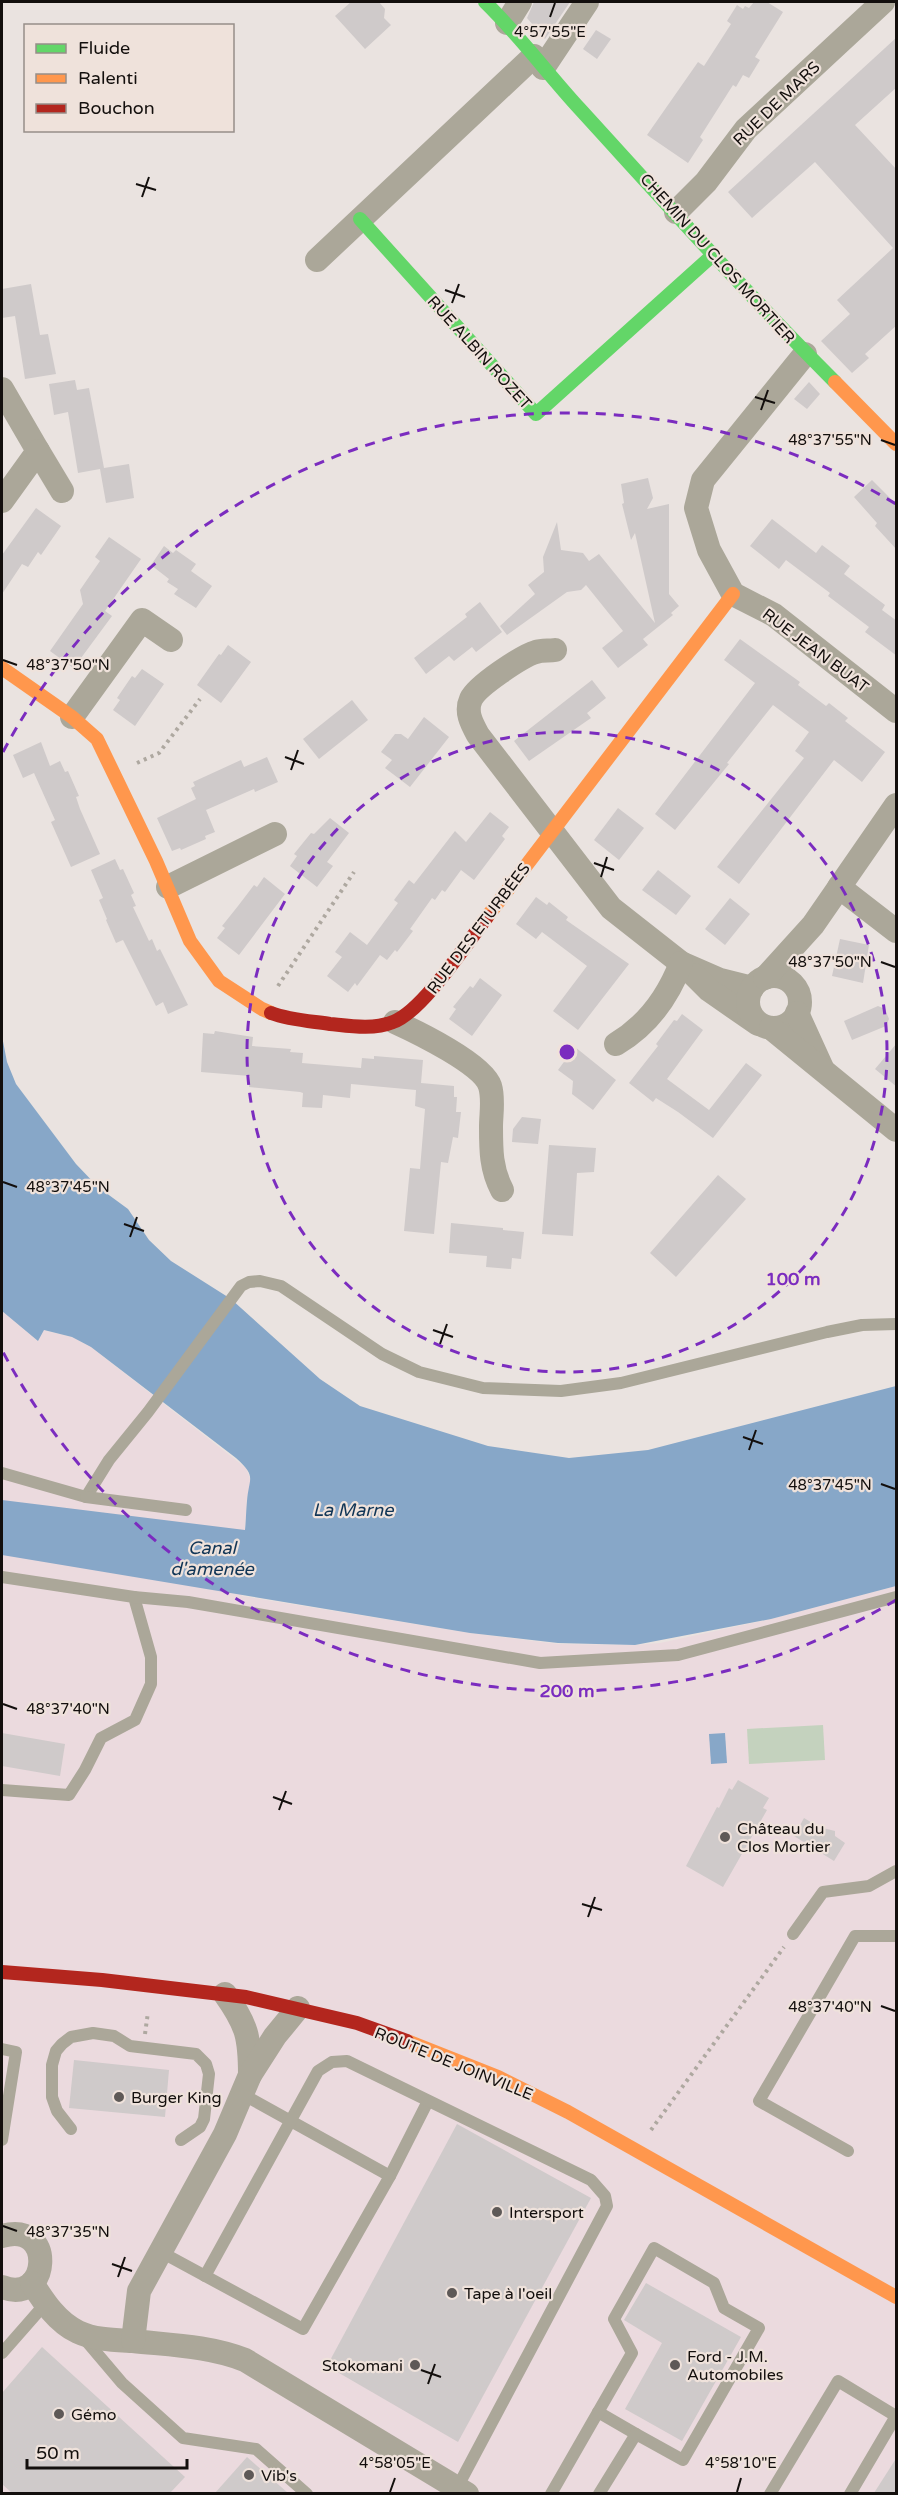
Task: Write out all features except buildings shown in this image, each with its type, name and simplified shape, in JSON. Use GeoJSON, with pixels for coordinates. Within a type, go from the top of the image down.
{"type":"FeatureCollection","features":[{"type":"Feature","properties":{"kind":"street","name":"CHEMIN DU CLOS MORTIER"},"geometry":{"type":"LineString","coordinates":[[485,2],[507,23],[538,62],[805,354],[897,444]]}},
{"type":"Feature","properties":{"kind":"street"},"geometry":{"type":"LineString","coordinates":[[507,23],[520,2]]}},
{"type":"Feature","properties":{"kind":"street"},"geometry":{"type":"LineString","coordinates":[[317,260],[360,219],[538,62],[587,2]]}},
{"type":"Feature","properties":{"kind":"street","name":"RUE DE MARS"},"geometry":{"type":"LineString","coordinates":[[676,212],[706,182],[746,129],[883,2]]}},
{"type":"Feature","properties":{"kind":"street","name":"RUE ALBIN ROZET"},"geometry":{"type":"LineString","coordinates":[[360,219],[536,414],[714,254]]}},
{"type":"Feature","properties":{"kind":"street"},"geometry":{"type":"LineString","coordinates":[[733,594],[709,550],[696,508],[703,480],[805,354]]}},
{"type":"Feature","properties":{"kind":"street"},"geometry":{"type":"LineString","coordinates":[[2,389],[62,491]]}},
{"type":"Feature","properties":{"kind":"street"},"geometry":{"type":"LineString","coordinates":[[2,501],[38,451]]}},
{"type":"Feature","properties":{"kind":"street","name":"RUE JEAN BUAT"},"geometry":{"type":"LineString","coordinates":[[733,594],[774,615],[897,711]]}},
{"type":"Feature","properties":{"kind":"street","name":"RUE DES ETURBÉES"},"geometry":{"type":"LineString","coordinates":[[2,668],[72,717],[97,740],[168,887],[190,941],[219,981],[262,1009],[284,1017],[347,1026],[374,1027],[395,1022],[425,998],[733,594]]}},
{"type":"Feature","properties":{"kind":"street"},"geometry":{"type":"LineString","coordinates":[[72,717],[142,620],[171,640]]}},
{"type":"Feature","properties":{"kind":"street"},"geometry":{"type":"LineString","coordinates":[[555,650],[536,652],[524,657],[478,690],[470,700],[468,712],[478,735],[611,908],[681,963],[709,990],[765,1026],[789,1024],[797,1013],[800,998],[795,987],[782,977],[758,983],[720,980],[681,963]]}},
{"type":"Feature","properties":{"kind":"street"},"geometry":{"type":"LineString","coordinates":[[896,808],[813,925],[758,983],[747,1000],[751,1016],[897,1130]]}},
{"type":"Feature","properties":{"kind":"street"},"geometry":{"type":"LineString","coordinates":[[168,887],[275,834]]}},
{"type":"Feature","properties":{"kind":"street"},"geometry":{"type":"LineString","coordinates":[[839,887],[897,932]]}},
{"type":"Feature","properties":{"kind":"street"},"geometry":{"type":"LineString","coordinates":[[795,987],[799,963],[813,925]]}},
{"type":"Feature","properties":{"kind":"street"},"geometry":{"type":"LineString","coordinates":[[616,1044],[635,1033],[649,1020],[673,983],[681,963]]}},
{"type":"Feature","properties":{"kind":"street"},"geometry":{"type":"LineString","coordinates":[[797,1013],[823,1071]]}},
{"type":"Feature","properties":{"kind":"street"},"geometry":{"type":"LineString","coordinates":[[395,1022],[429,1037],[469,1063],[490,1083],[492,1096],[491,1157],[495,1177],[502,1190]]}},
{"type":"Feature","properties":{"kind":"street","name":"ROUTE DE JOINVILLE"},"geometry":{"type":"LineString","coordinates":[[2,1972],[102,1980],[225,1994],[298,2008],[357,2024],[433,2050],[498,2077],[637,2151],[897,2297]]}},
{"type":"Feature","properties":{"kind":"street"},"geometry":{"type":"LineString","coordinates":[[225,1994],[247,2029],[246,2085]]}},
{"type":"Feature","properties":{"kind":"street"},"geometry":{"type":"LineString","coordinates":[[133,2341],[139,2291],[225,2133],[246,2085],[275,2036],[298,2008]]}},
{"type":"Feature","properties":{"kind":"street"},"geometry":{"type":"LineString","coordinates":[[2,2236],[9,2234],[25,2236],[37,2246],[41,2261],[40,2269],[32,2283],[24,2288],[3,2289]]}},
{"type":"Feature","properties":{"kind":"street"},"geometry":{"type":"LineString","coordinates":[[32,2283],[45,2304],[78,2332],[99,2339],[224,2351],[245,2360],[462,2491]]}},
{"type":"Feature","properties":{"kind":"lane"},"geometry":{"type":"LineString","coordinates":[[86,1497],[109,1461],[241,1286],[249,1282],[260,1281],[281,1286],[382,1354],[420,1372],[483,1388],[561,1391],[621,1383],[827,1332],[862,1325],[897,1324]]}},
{"type":"Feature","properties":{"kind":"lane"},"geometry":{"type":"LineString","coordinates":[[2,1473],[86,1497],[186,1510]]}},
{"type":"Feature","properties":{"kind":"lane"},"geometry":{"type":"LineString","coordinates":[[2,1577],[134,1597],[188,1602],[540,1663],[678,1655],[897,1597]]}},
{"type":"Feature","properties":{"kind":"lane"},"geometry":{"type":"LineString","coordinates":[[2,1790],[69,1795],[101,1738],[135,1720],[151,1684],[151,1657],[134,1597]]}},
{"type":"Feature","properties":{"kind":"lane"},"geometry":{"type":"LineString","coordinates":[[794,1934],[823,1892],[869,1886],[897,1870]]}},
{"type":"Feature","properties":{"kind":"lane"},"geometry":{"type":"LineString","coordinates":[[848,2151],[759,2101],[855,1936],[897,1936]]}},
{"type":"Feature","properties":{"kind":"lane"},"geometry":{"type":"LineString","coordinates":[[71,2129],[57,2111],[52,2097],[52,2065],[56,2051],[71,2037],[93,2033],[114,2036],[130,2046],[196,2054],[206,2064],[209,2074],[204,2119],[200,2127],[181,2140]]}},
{"type":"Feature","properties":{"kind":"lane"},"geometry":{"type":"LineString","coordinates":[[2,2049],[16,2052],[2,2140]]}},
{"type":"Feature","properties":{"kind":"lane"},"geometry":{"type":"LineString","coordinates":[[205,2276],[318,2071],[332,2062],[347,2061],[591,2180],[604,2196],[607,2206],[462,2491]]}},
{"type":"Feature","properties":{"kind":"lane"},"geometry":{"type":"LineString","coordinates":[[246,2085],[290,2121],[390,2176]]}},
{"type":"Feature","properties":{"kind":"lane"},"geometry":{"type":"LineString","coordinates":[[160,2252],[303,2329],[390,2176],[428,2101]]}},
{"type":"Feature","properties":{"kind":"lane"},"geometry":{"type":"LineString","coordinates":[[551,2493],[632,2353],[614,2319],[654,2248],[714,2283],[724,2308],[759,2328],[683,2460],[598,2412]]}},
{"type":"Feature","properties":{"kind":"lane"},"geometry":{"type":"LineString","coordinates":[[2,2352],[45,2304]]}},
{"type":"Feature","properties":{"kind":"lane"},"geometry":{"type":"LineString","coordinates":[[78,2332],[122,2383],[183,2438],[256,2449],[307,2493]]}},
{"type":"Feature","properties":{"kind":"lane"},"geometry":{"type":"LineString","coordinates":[[770,2493],[838,2381],[897,2416],[850,2493]]}},
{"type":"Feature","properties":{"kind":"lane"},"geometry":{"type":"LineString","coordinates":[[599,2493],[636,2434]]}},
{"type":"Feature","properties":{"kind":"path"},"geometry":{"type":"LineString","coordinates":[[114,772],[159,753],[200,699]]}},
{"type":"Feature","properties":{"kind":"path"},"geometry":{"type":"LineString","coordinates":[[262,1009],[354,872]]}},
{"type":"Feature","properties":{"kind":"path"},"geometry":{"type":"LineString","coordinates":[[637,2151],[794,1934]]}},
{"type":"Feature","properties":{"kind":"path"},"geometry":{"type":"LineString","coordinates":[[143,2048],[149,2002]]}},
{"type":"Feature","properties":{"kind":"shaded area"},"geometry":{"type":"Polygon","coordinates":[[[2,1311],[38,1341],[43,1330],[72,1337],[91,1347],[246,1468],[252,1484],[247,1497],[242,1596],[470,1633],[558,1644],[635,1645],[660,1643],[771,1619],[896,1586],[896,2493],[2,2493],[2,1311]]]}},
{"type":"Feature","properties":{"kind":"green space"},"geometry":{"type":"Polygon","coordinates":[[[823,1725],[825,1760],[749,1764],[747,1729],[823,1725]]]}},
{"type":"Feature","properties":{"kind":"water","name":"La Marne"},"geometry":{"type":"Polygon","coordinates":[[[2,1036],[7,1062],[16,1084],[76,1164],[98,1187],[128,1209],[149,1240],[171,1261],[231,1299],[320,1379],[360,1406],[488,1446],[569,1458],[648,1450],[896,1386],[896,1586],[771,1619],[635,1645],[558,1643],[470,1633],[2,1555],[2,1500],[245,1530],[250,1478],[247,1469],[236,1458],[91,1347],[72,1337],[44,1330],[38,1341],[2,1311],[2,1036]]]}},
{"type":"Feature","properties":{"kind":"water"},"geometry":{"type":"Polygon","coordinates":[[[725,1733],[727,1763],[711,1764],[709,1734],[725,1733]]]}},
{"type":"Feature","properties":{"kind":"traffic: fast"},"geometry":{"type":"LineString","coordinates":[[485,2],[705,246],[835,382]]}},
{"type":"Feature","properties":{"kind":"traffic: fast"},"geometry":{"type":"LineString","coordinates":[[360,219],[536,414],[714,254]]}},
{"type":"Feature","properties":{"kind":"traffic: slow"},"geometry":{"type":"LineString","coordinates":[[835,382],[896,444]]}},
{"type":"Feature","properties":{"kind":"traffic: slow"},"geometry":{"type":"LineString","coordinates":[[487,917],[733,594]]}},
{"type":"Feature","properties":{"kind":"traffic: slow"},"geometry":{"type":"LineString","coordinates":[[2,668],[72,717],[97,739],[156,861],[190,941],[219,981],[271,1013]]}},
{"type":"Feature","properties":{"kind":"traffic: slow"},"geometry":{"type":"LineString","coordinates":[[407,2041],[498,2077],[568,2112],[896,2297]]}},
{"type":"Feature","properties":{"kind":"traffic: jam"},"geometry":{"type":"LineString","coordinates":[[271,1013],[300,1020],[353,1026],[370,1027],[393,1022],[405,1016],[430,991],[487,917]]}},
{"type":"Feature","properties":{"kind":"traffic: jam"},"geometry":{"type":"LineString","coordinates":[[2,1972],[102,1980],[246,1997],[357,2023],[407,2041]]}},
{"type":"Feature","properties":{"kind":"place","name":"Château du Clos Mortier"},"geometry":{"type":"Point","coordinates":[725,1837]}},
{"type":"Feature","properties":{"kind":"place","name":"Burger King"},"geometry":{"type":"Point","coordinates":[119,2097]}},
{"type":"Feature","properties":{"kind":"place","name":"Intersport"},"geometry":{"type":"Point","coordinates":[497,2212]}},
{"type":"Feature","properties":{"kind":"place","name":"Tape à l'oeil"},"geometry":{"type":"Point","coordinates":[452,2293]}},
{"type":"Feature","properties":{"kind":"place","name":"Stokomani"},"geometry":{"type":"Point","coordinates":[415,2365]}},
{"type":"Feature","properties":{"kind":"place","name":"Ford - J.M. Automobiles"},"geometry":{"type":"Point","coordinates":[675,2365]}},
{"type":"Feature","properties":{"kind":"place","name":"Gémo"},"geometry":{"type":"Point","coordinates":[59,2414]}},
{"type":"Feature","properties":{"kind":"place","name":"Vib's"},"geometry":{"type":"Point","coordinates":[249,2475]}},
{"type":"Feature","properties":{"kind":"water label","name":"Canal d'amenée"},"geometry":{"type":"Point","coordinates":[212,1558]}}]}
